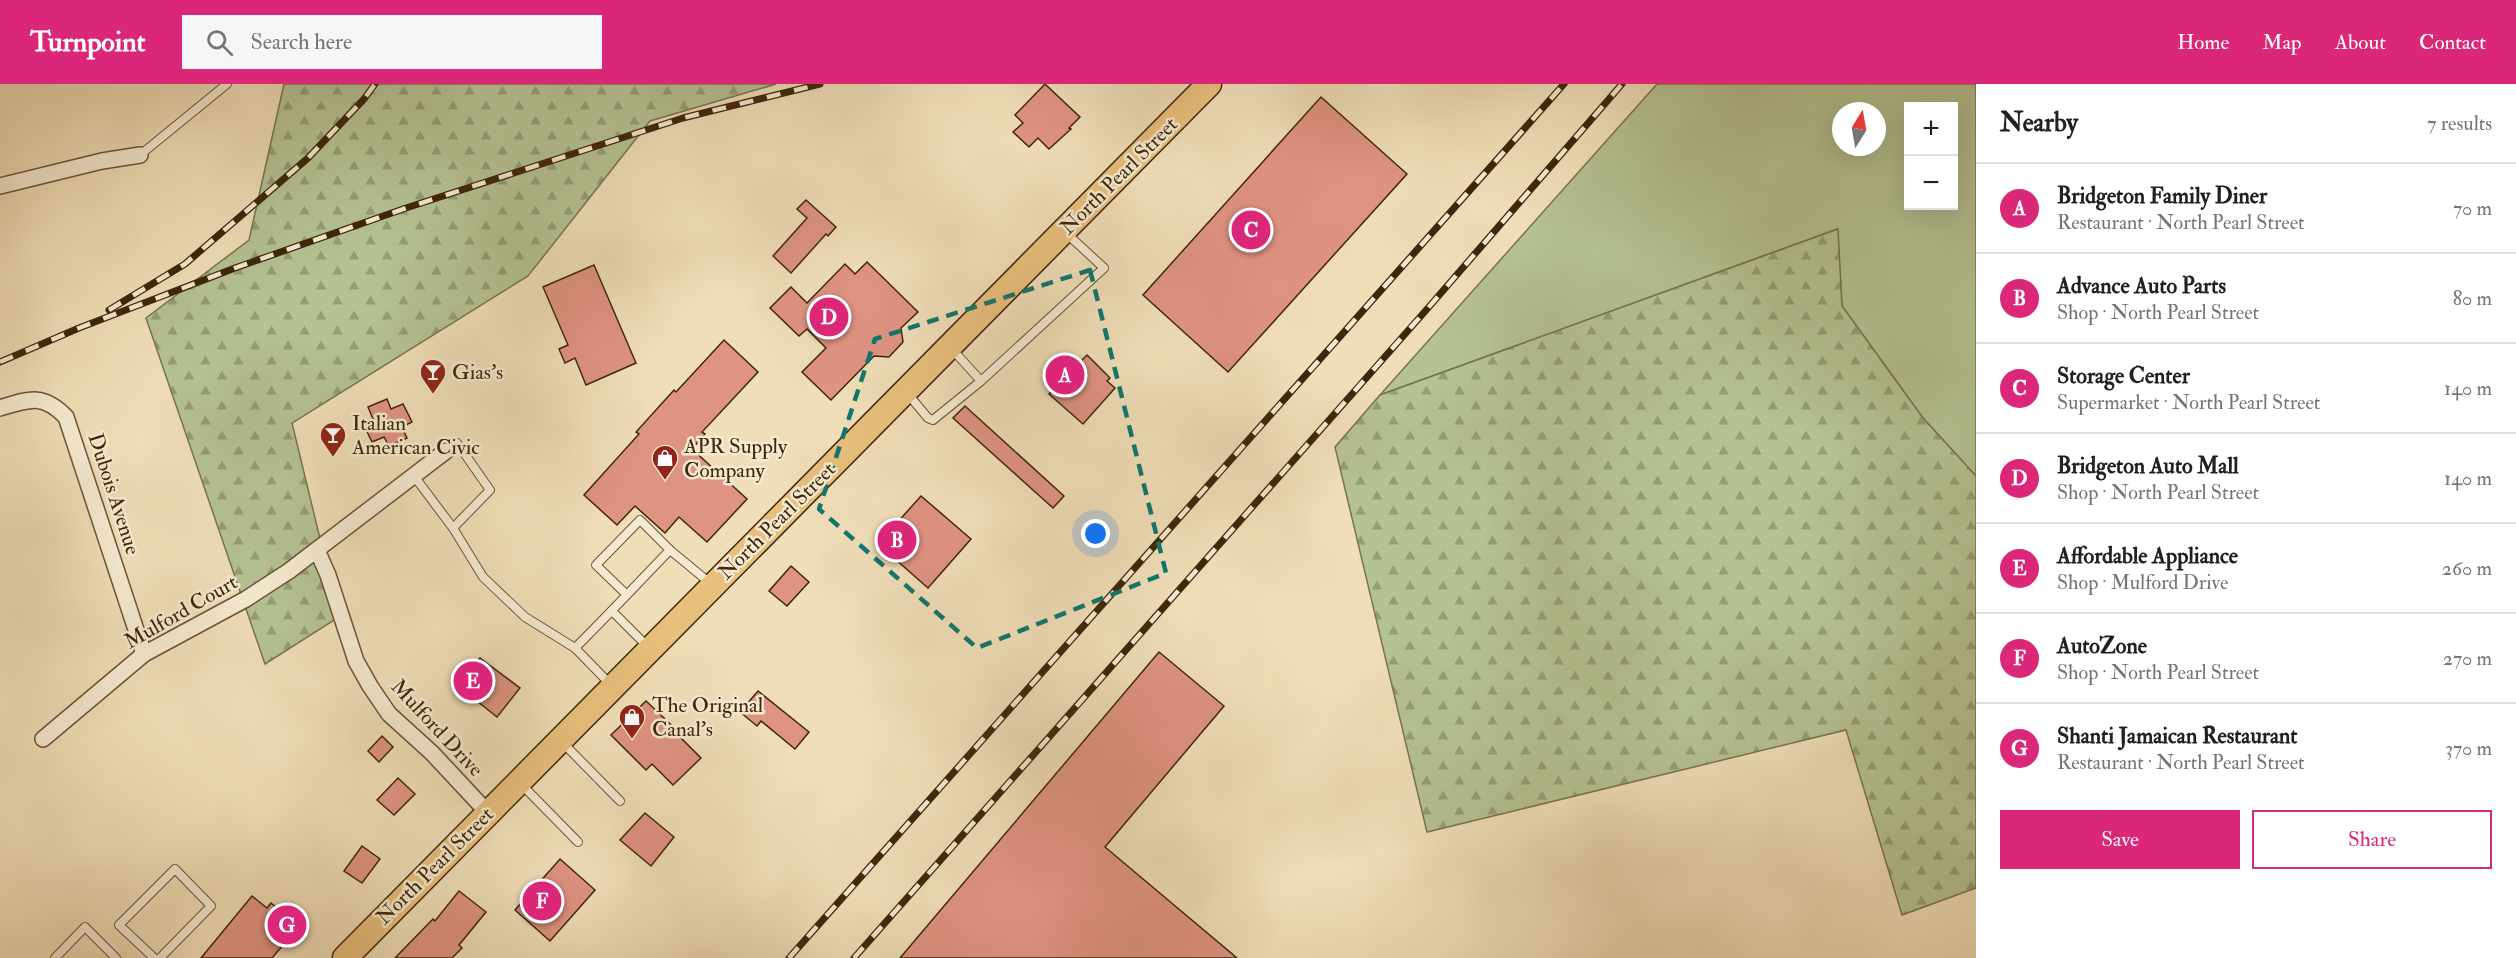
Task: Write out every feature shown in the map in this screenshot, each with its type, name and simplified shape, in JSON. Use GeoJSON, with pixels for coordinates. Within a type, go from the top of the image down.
{"type":"FeatureCollection","features":[{"type":"Feature","properties":{"kind":"main road","name":"North Pearl Street"},"geometry":{"type":"LineString","coordinates":[[345,958],[1209,84]]}},
{"type":"Feature","properties":{"kind":"street"},"geometry":{"type":"LineString","coordinates":[[0,186],[102,161],[140,155]]}},
{"type":"Feature","properties":{"kind":"street","name":"Dubois Avenue"},"geometry":{"type":"LineString","coordinates":[[0,408],[37,399],[57,407],[66,417],[144,654]]}},
{"type":"Feature","properties":{"kind":"street"},"geometry":{"type":"LineString","coordinates":[[317,549],[446,451]]}},
{"type":"Feature","properties":{"kind":"street","name":"Mulford Court"},"geometry":{"type":"LineString","coordinates":[[43,739],[144,654],[246,599],[317,549]]}},
{"type":"Feature","properties":{"kind":"street","name":"Mulford Drive"},"geometry":{"type":"LineString","coordinates":[[317,549],[328,575],[356,661],[370,686],[389,714],[432,753],[488,813]]}},
{"type":"Feature","properties":{"kind":"lane"},"geometry":{"type":"LineString","coordinates":[[140,155],[226,84]]}},
{"type":"Feature","properties":{"kind":"lane"},"geometry":{"type":"LineString","coordinates":[[906,391],[928,418],[933,420],[981,381],[1104,268],[1064,231]]}},
{"type":"Feature","properties":{"kind":"lane"},"geometry":{"type":"LineString","coordinates":[[950,347],[981,381]]}},
{"type":"Feature","properties":{"kind":"lane"},"geometry":{"type":"LineString","coordinates":[[446,451],[457,442],[490,490],[453,528]]}},
{"type":"Feature","properties":{"kind":"lane"},"geometry":{"type":"LineString","coordinates":[[414,476],[453,528],[483,577],[525,617],[575,648],[613,687]]}},
{"type":"Feature","properties":{"kind":"lane"},"geometry":{"type":"LineString","coordinates":[[627,596],[596,565],[640,520],[670,550],[713,585]]}},
{"type":"Feature","properties":{"kind":"lane"},"geometry":{"type":"LineString","coordinates":[[575,648],[670,550]]}},
{"type":"Feature","properties":{"kind":"lane"},"geometry":{"type":"LineString","coordinates":[[612,611],[651,649]]}},
{"type":"Feature","properties":{"kind":"lane"},"geometry":{"type":"LineString","coordinates":[[560,740],[620,801]]}},
{"type":"Feature","properties":{"kind":"lane"},"geometry":{"type":"LineString","coordinates":[[519,782],[578,842]]}},
{"type":"Feature","properties":{"kind":"lane"},"geometry":{"type":"LineString","coordinates":[[154,958],[119,925],[175,869],[211,906],[160,958]]}},
{"type":"Feature","properties":{"kind":"lane"},"geometry":{"type":"LineString","coordinates":[[55,958],[85,927],[116,958]]}},
{"type":"Feature","properties":{"kind":"highlighted area"},"geometry":{"type":"Polygon","coordinates":[[[1090,270],[1166,573],[977,648],[819,509],[875,339],[1090,270]]]}},
{"type":"Feature","properties":{"kind":"green space"},"geometry":{"type":"Polygon","coordinates":[[[284,84],[776,84],[650,121],[528,276],[292,423],[339,617],[265,664],[146,318],[249,240],[284,84]]]}},
{"type":"Feature","properties":{"kind":"green space"},"geometry":{"type":"Polygon","coordinates":[[[1657,84],[1976,84],[1976,476],[1923,418],[1842,306],[1837,229],[1380,395],[1657,84]]]}},
{"type":"Feature","properties":{"kind":"green space"},"geometry":{"type":"Polygon","coordinates":[[[1838,229],[1842,306],[1923,418],[1976,476],[1976,888],[1902,915],[1846,730],[1427,832],[1335,447],[1380,395],[1838,229]]]}},
{"type":"Feature","properties":{"kind":"building"},"geometry":{"type":"Polygon","coordinates":[[[1045,84],[1080,117],[1069,128],[1071,129],[1049,149],[1038,138],[1029,147],[1013,132],[1023,123],[1015,115],[1045,84]]]}},
{"type":"Feature","properties":{"kind":"building"},"geometry":{"type":"Polygon","coordinates":[[[1321,97],[1407,174],[1228,372],[1143,295],[1321,97]]]}},
{"type":"Feature","properties":{"kind":"building"},"geometry":{"type":"Polygon","coordinates":[[[806,200],[836,227],[828,236],[826,234],[791,273],[773,256],[807,218],[797,209],[806,200]]]}},
{"type":"Feature","properties":{"kind":"building"},"geometry":{"type":"Polygon","coordinates":[[[867,262],[918,312],[901,328],[903,342],[889,357],[874,356],[831,400],[802,372],[826,348],[807,329],[799,336],[770,308],[791,287],[807,303],[845,264],[855,274],[867,262]]]}},
{"type":"Feature","properties":{"kind":"building"},"geometry":{"type":"Polygon","coordinates":[[[594,265],[636,363],[586,385],[575,358],[565,363],[559,349],[568,345],[543,287],[594,265]]]}},
{"type":"Feature","properties":{"kind":"building"},"geometry":{"type":"Polygon","coordinates":[[[724,340],[758,372],[702,432],[705,434],[692,449],[747,499],[707,542],[679,517],[665,533],[635,506],[617,525],[584,495],[639,434],[636,432],[724,340]]]}},
{"type":"Feature","properties":{"kind":"building"},"geometry":{"type":"Polygon","coordinates":[[[1087,355],[1110,378],[1107,381],[1115,388],[1083,424],[1049,394],[1087,355]]]}},
{"type":"Feature","properties":{"kind":"building"},"geometry":{"type":"Polygon","coordinates":[[[387,399],[391,409],[403,404],[412,422],[402,427],[407,438],[389,446],[384,437],[372,442],[363,423],[373,419],[368,407],[387,399]]]}},
{"type":"Feature","properties":{"kind":"building"},"geometry":{"type":"Polygon","coordinates":[[[965,406],[1064,496],[1053,508],[953,418],[965,406]]]}},
{"type":"Feature","properties":{"kind":"building"},"geometry":{"type":"Polygon","coordinates":[[[921,496],[971,539],[928,588],[878,544],[921,496]]]}},
{"type":"Feature","properties":{"kind":"building"},"geometry":{"type":"Polygon","coordinates":[[[791,566],[809,582],[787,606],[769,591],[791,566]]]}},
{"type":"Feature","properties":{"kind":"building"},"geometry":{"type":"Polygon","coordinates":[[[1159,652],[1224,706],[1105,847],[1237,958],[900,958],[1159,652]]]}},
{"type":"Feature","properties":{"kind":"building"},"geometry":{"type":"Polygon","coordinates":[[[480,658],[520,688],[497,717],[458,686],[480,658]]]}},
{"type":"Feature","properties":{"kind":"building"},"geometry":{"type":"Polygon","coordinates":[[[758,691],[809,732],[795,749],[761,721],[757,726],[740,712],[758,691]]]}},
{"type":"Feature","properties":{"kind":"building"},"geometry":{"type":"Polygon","coordinates":[[[646,701],[683,736],[681,738],[701,758],[673,785],[652,764],[646,770],[611,735],[646,701]]]}},
{"type":"Feature","properties":{"kind":"building"},"geometry":{"type":"Polygon","coordinates":[[[382,736],[393,747],[379,762],[368,751],[382,736]]]}},
{"type":"Feature","properties":{"kind":"building"},"geometry":{"type":"Polygon","coordinates":[[[398,778],[415,794],[394,815],[377,800],[398,778]]]}},
{"type":"Feature","properties":{"kind":"building"},"geometry":{"type":"Polygon","coordinates":[[[645,813],[674,837],[651,866],[620,840],[645,813]]]}},
{"type":"Feature","properties":{"kind":"building"},"geometry":{"type":"Polygon","coordinates":[[[362,846],[380,859],[362,883],[344,871],[362,846]]]}},
{"type":"Feature","properties":{"kind":"building"},"geometry":{"type":"Polygon","coordinates":[[[560,859],[595,890],[550,941],[515,910],[560,859]]]}},
{"type":"Feature","properties":{"kind":"building"},"geometry":{"type":"Polygon","coordinates":[[[459,891],[486,912],[459,945],[462,948],[452,958],[395,958],[433,919],[435,921],[459,891]]]}},
{"type":"Feature","properties":{"kind":"building"},"geometry":{"type":"Polygon","coordinates":[[[252,896],[267,908],[271,903],[299,926],[272,958],[201,958],[252,896]]]}},
{"type":"Feature","properties":{"kind":"railway"},"geometry":{"type":"LineString","coordinates":[[109,310],[185,264],[308,158],[364,99],[375,84]]}},
{"type":"Feature","properties":{"kind":"railway"},"geometry":{"type":"LineString","coordinates":[[0,362],[79,328],[235,268],[406,208],[683,118],[820,84]]}},
{"type":"Feature","properties":{"kind":"railway"},"geometry":{"type":"LineString","coordinates":[[789,958],[1564,84]]}},
{"type":"Feature","properties":{"kind":"railway"},"geometry":{"type":"LineString","coordinates":[[854,958],[1428,308],[1622,84]]}},
{"type":"Feature","properties":{"kind":"place","name":"Storage Center"},"geometry":{"type":"Point","coordinates":[1251,230]}},
{"type":"Feature","properties":{"kind":"place","name":"Bridgeton Auto Mall"},"geometry":{"type":"Point","coordinates":[829,317]}},
{"type":"Feature","properties":{"kind":"place","name":"Bridgeton Family Diner"},"geometry":{"type":"Point","coordinates":[1065,375]}},
{"type":"Feature","properties":{"kind":"place","name":"Gias's"},"geometry":{"type":"Point","coordinates":[433,395]}},
{"type":"Feature","properties":{"kind":"place","name":"Italian American Civic"},"geometry":{"type":"Point","coordinates":[333,458]}},
{"type":"Feature","properties":{"kind":"place","name":"APR Supply Company"},"geometry":{"type":"Point","coordinates":[665,481]}},
{"type":"Feature","properties":{"kind":"place","name":"Advance Auto Parts"},"geometry":{"type":"Point","coordinates":[897,540]}},
{"type":"Feature","properties":{"kind":"place","name":"Affordable Appliance"},"geometry":{"type":"Point","coordinates":[473,681]}},
{"type":"Feature","properties":{"kind":"place","name":"The Original Canal's"},"geometry":{"type":"Point","coordinates":[632,740]}},
{"type":"Feature","properties":{"kind":"place","name":"AutoZone"},"geometry":{"type":"Point","coordinates":[542,901]}},
{"type":"Feature","properties":{"kind":"place","name":"Shanti Jamaican Restaurant"},"geometry":{"type":"Point","coordinates":[287,925]}}]}
